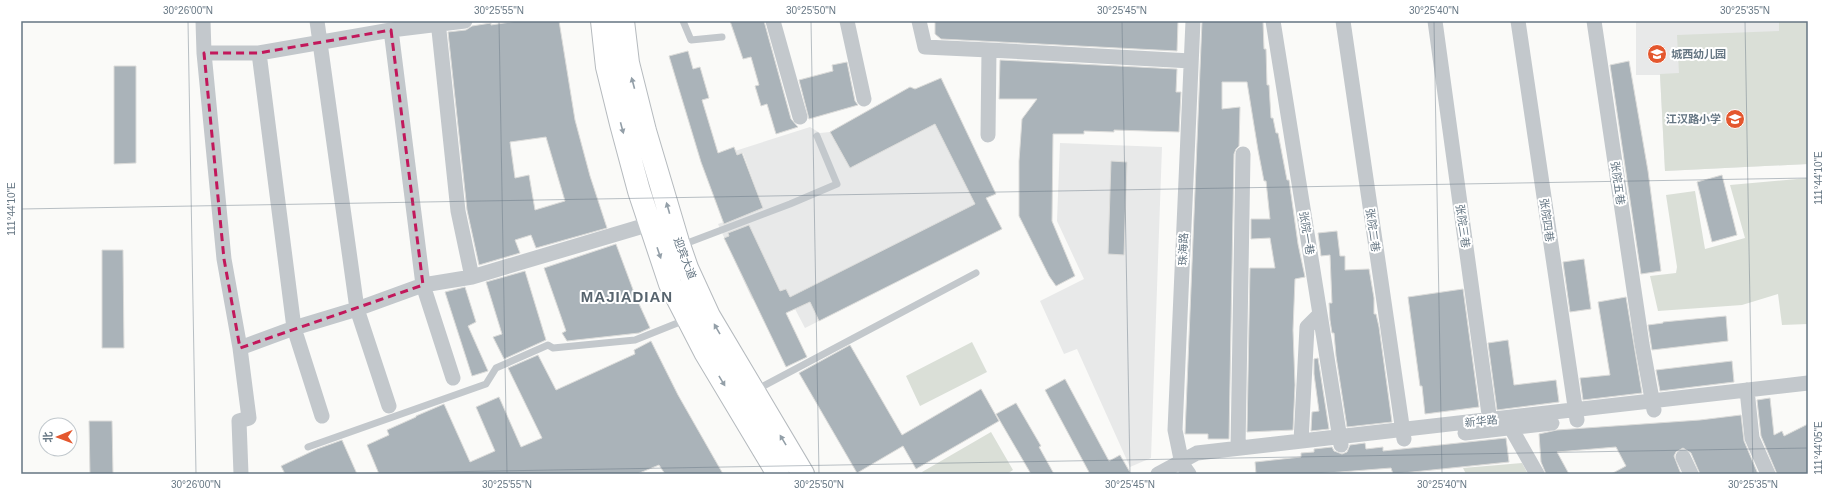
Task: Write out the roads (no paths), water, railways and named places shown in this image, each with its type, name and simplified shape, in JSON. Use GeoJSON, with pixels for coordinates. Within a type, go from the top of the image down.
{"type":"FeatureCollection","features":[{"type":"Feature","properties":{"kind":"main road","name":"迎宾大道"},"geometry":{"type":"LineString","coordinates":[[602,21],[607,67],[623,132],[650,224],[670,284],[716,372],[778,474]]}},
{"type":"Feature","properties":{"kind":"main road","name":"迎宾大道"},"geometry":{"type":"LineString","coordinates":[[623,21],[628,63],[645,131],[687,268],[710,316],[803,474]]}},
{"type":"Feature","properties":{"kind":"street"},"geometry":{"type":"LineString","coordinates":[[203,21],[204,53],[224,259],[240,348],[249,418],[239,421],[241,474]]}},
{"type":"Feature","properties":{"kind":"street"},"geometry":{"type":"LineString","coordinates":[[317,21],[356,309],[388,406]]}},
{"type":"Feature","properties":{"kind":"street"},"geometry":{"type":"LineString","coordinates":[[204,53],[259,53],[391,30],[464,21]]}},
{"type":"Feature","properties":{"kind":"street"},"geometry":{"type":"LineString","coordinates":[[773,21],[800,118]]}},
{"type":"Feature","properties":{"kind":"street"},"geometry":{"type":"LineString","coordinates":[[847,21],[864,99]]}},
{"type":"Feature","properties":{"kind":"street"},"geometry":{"type":"LineString","coordinates":[[919,21],[925,48],[1189,61]]}},
{"type":"Feature","properties":{"kind":"street","name":"珠海路"},"geometry":{"type":"LineString","coordinates":[[1181,468],[1171,429],[1189,61],[1189,21]]}},
{"type":"Feature","properties":{"kind":"street","name":"珠海路"},"geometry":{"type":"LineString","coordinates":[[1189,61],[1193,21]]}},
{"type":"Feature","properties":{"kind":"street","name":"张院一巷"},"geometry":{"type":"LineString","coordinates":[[1273,21],[1320,314],[1343,441]]}},
{"type":"Feature","properties":{"kind":"street","name":"张院一巷"},"geometry":{"type":"LineString","coordinates":[[1277,21],[1343,441]]}},
{"type":"Feature","properties":{"kind":"street","name":"张院二巷"},"geometry":{"type":"LineString","coordinates":[[1343,21],[1405,434]]}},
{"type":"Feature","properties":{"kind":"street","name":"张院二巷"},"geometry":{"type":"LineString","coordinates":[[1347,21],[1405,434]]}},
{"type":"Feature","properties":{"kind":"street","name":"张院三巷"},"geometry":{"type":"LineString","coordinates":[[1435,21],[1491,425]]}},
{"type":"Feature","properties":{"kind":"street","name":"张院四巷"},"geometry":{"type":"LineString","coordinates":[[1518,21],[1576,415]]}},
{"type":"Feature","properties":{"kind":"street","name":"张院五巷"},"geometry":{"type":"LineString","coordinates":[[1594,21],[1642,344],[1653,406]]}},
{"type":"Feature","properties":{"kind":"street"},"geometry":{"type":"LineString","coordinates":[[438,23],[458,211],[472,277]]}},
{"type":"Feature","properties":{"kind":"street"},"geometry":{"type":"LineString","coordinates":[[391,30],[423,285],[453,378]]}},
{"type":"Feature","properties":{"kind":"street"},"geometry":{"type":"LineString","coordinates":[[988,135],[989,50]]}},
{"type":"Feature","properties":{"kind":"street"},"geometry":{"type":"LineString","coordinates":[[259,53],[294,328],[322,416]]}},
{"type":"Feature","properties":{"kind":"street"},"geometry":{"type":"LineString","coordinates":[[1238,448],[1243,154]]}},
{"type":"Feature","properties":{"kind":"street"},"geometry":{"type":"LineString","coordinates":[[240,348],[294,328],[356,309],[423,285],[472,277],[650,224]]}},
{"type":"Feature","properties":{"kind":"street"},"geometry":{"type":"LineString","coordinates":[[1301,441],[1307,327],[1320,314]]}},
{"type":"Feature","properties":{"kind":"street","name":"新华路"},"geometry":{"type":"LineString","coordinates":[[1158,474],[1181,468],[1198,460],[1343,441],[1653,406],[1748,394],[1808,383]]}},
{"type":"Feature","properties":{"kind":"street","name":"新华路"},"geometry":{"type":"LineString","coordinates":[[1748,394],[1808,391]]}},
{"type":"Feature","properties":{"kind":"street"},"geometry":{"type":"LineString","coordinates":[[1748,394],[1752,438],[1768,474]]}},
{"type":"Feature","properties":{"kind":"street"},"geometry":{"type":"LineString","coordinates":[[1509,423],[1537,474]]}},
{"type":"Feature","properties":{"kind":"street","name":"新华路"},"geometry":{"type":"LineString","coordinates":[[1181,468],[1197,453],[1301,441],[1343,441]]}},
{"type":"Feature","properties":{"kind":"street"},"geometry":{"type":"LineString","coordinates":[[1683,457],[1691,474]]}},
{"type":"Feature","properties":{"kind":"lane"},"geometry":{"type":"LineString","coordinates":[[683,21],[691,40],[722,37]]}},
{"type":"Feature","properties":{"kind":"lane"},"geometry":{"type":"LineString","coordinates":[[680,246],[790,204],[837,184],[817,136]]}},
{"type":"Feature","properties":{"kind":"lane"},"geometry":{"type":"LineString","coordinates":[[754,391],[976,273]]}},
{"type":"Feature","properties":{"kind":"lane"},"geometry":{"type":"LineString","coordinates":[[308,447],[486,384],[496,368],[548,345],[553,348],[635,340],[687,319]]}},
{"type":"Feature","properties":{"kind":"place","name":"城西幼儿园"},"geometry":{"type":"Point","coordinates":[1657,54]}},
{"type":"Feature","properties":{"kind":"place","name":"江汉路小学"},"geometry":{"type":"Point","coordinates":[1735,119]}},
{"type":"Feature","properties":{"kind":"district","name":"MAJIADIAN"},"geometry":{"type":"Point","coordinates":[627,297]}}]}
